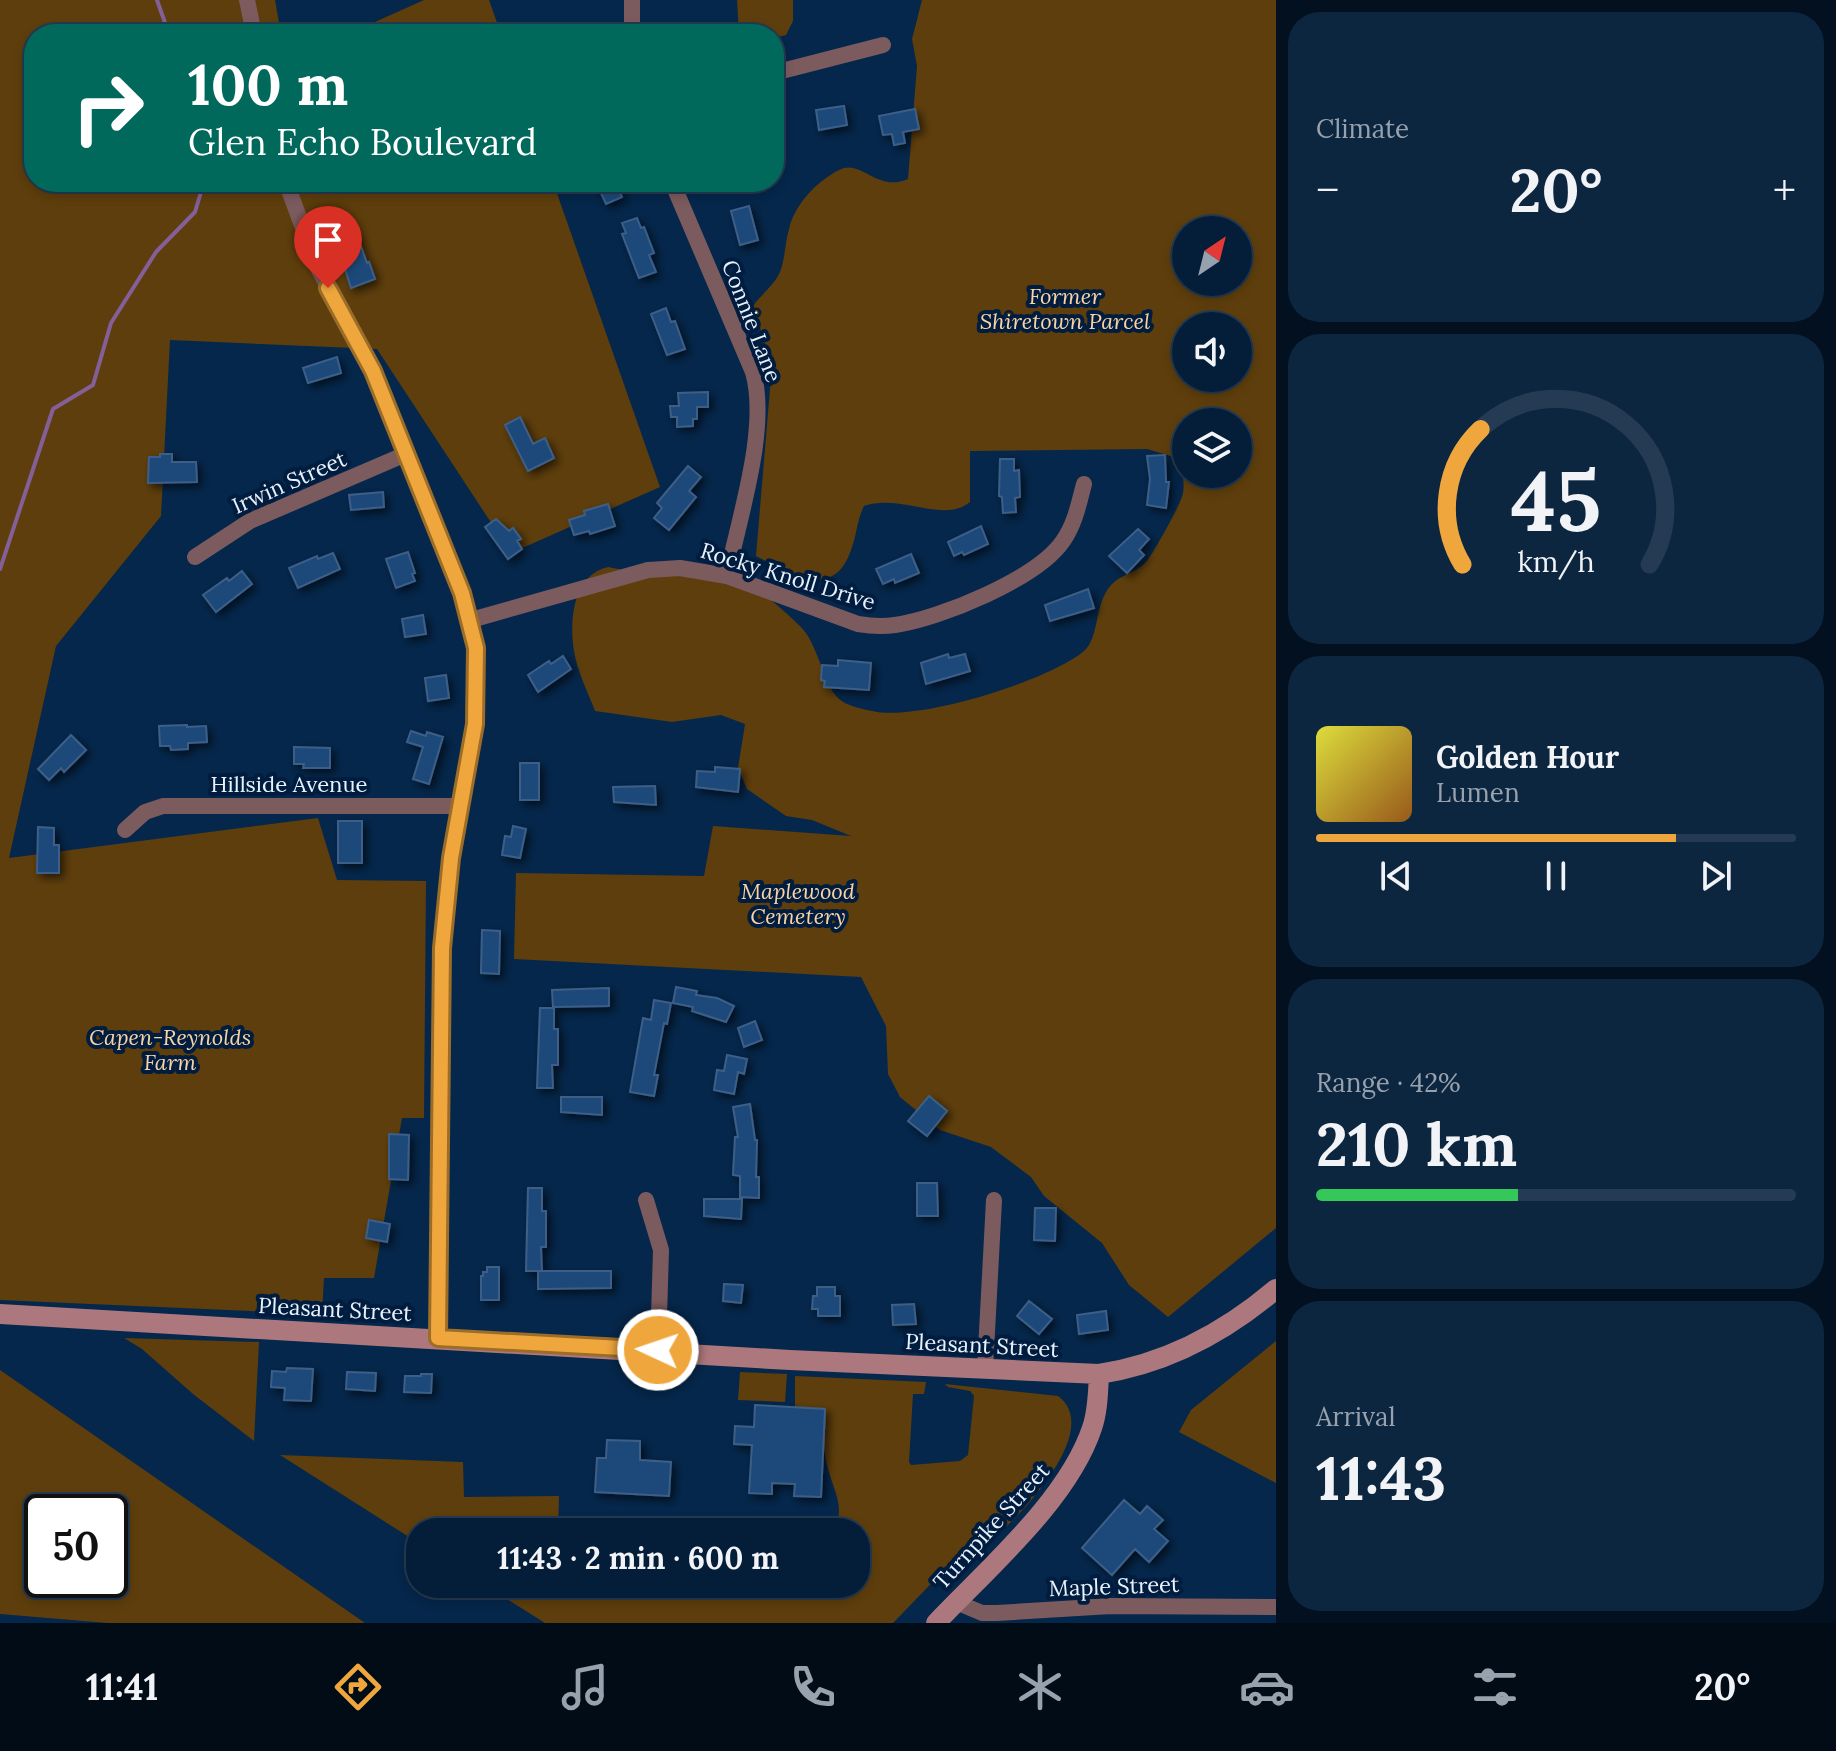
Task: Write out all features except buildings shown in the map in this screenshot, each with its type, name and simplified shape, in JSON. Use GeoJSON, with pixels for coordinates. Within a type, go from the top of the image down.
{"type":"FeatureCollection","features":[{"type":"Feature","properties":{"kind":"main road"},"geometry":{"type":"LineString","coordinates":[[1099,1374],[1145,1364],[1202,1341],[1276,1289]]}},
{"type":"Feature","properties":{"kind":"main road","name":"Pleasant Street"},"geometry":{"type":"LineString","coordinates":[[0,1314],[790,1360],[1099,1374]]}},
{"type":"Feature","properties":{"kind":"main road","name":"Turnpike Street"},"geometry":{"type":"LineString","coordinates":[[936,1623],[1051,1502],[1069,1477],[1093,1427],[1099,1374]]}},
{"type":"Feature","properties":{"kind":"street"},"geometry":{"type":"LineString","coordinates":[[247,0],[252,24]]}},
{"type":"Feature","properties":{"kind":"street"},"geometry":{"type":"LineString","coordinates":[[632,0],[632,24]]}},
{"type":"Feature","properties":{"kind":"street"},"geometry":{"type":"LineString","coordinates":[[784,70],[883,45]]}},
{"type":"Feature","properties":{"kind":"street"},"geometry":{"type":"LineString","coordinates":[[290,192],[317,266],[365,355],[406,454],[471,620],[476,648],[477,703],[449,876],[442,948],[438,1338]]}},
{"type":"Feature","properties":{"kind":"street","name":"Connie Lane"},"geometry":{"type":"LineString","coordinates":[[676,192],[753,372],[758,391],[756,435],[727,576]]}},
{"type":"Feature","properties":{"kind":"street","name":"Irwin Street"},"geometry":{"type":"LineString","coordinates":[[195,557],[250,521],[406,454]]}},
{"type":"Feature","properties":{"kind":"street","name":"Rocky Knoll Drive"},"geometry":{"type":"LineString","coordinates":[[471,620],[648,570],[680,568],[727,576],[858,624],[873,626],[911,622],[997,589],[1045,560],[1063,542],[1072,525],[1084,484]]}},
{"type":"Feature","properties":{"kind":"street","name":"Hillside Avenue"},"geometry":{"type":"LineString","coordinates":[[125,830],[145,812],[163,806],[460,806]]}},
{"type":"Feature","properties":{"kind":"street"},"geometry":{"type":"LineString","coordinates":[[646,1200],[661,1250],[658,1350]]}},
{"type":"Feature","properties":{"kind":"street"},"geometry":{"type":"LineString","coordinates":[[985,1369],[994,1200]]}},
{"type":"Feature","properties":{"kind":"street","name":"Maple Street"},"geometry":{"type":"LineString","coordinates":[[956,1602],[982,1613],[1111,1606],[1276,1607]]}},
{"type":"Feature","properties":{"kind":"green space","name":"Capen-Reynolds Farm"},"geometry":{"type":"Polygon","coordinates":[[[0,0],[275,0],[279,24],[24,24],[24,192],[557,192],[660,487],[511,553],[377,349],[170,340],[161,516],[56,646],[9,858],[318,818],[337,880],[426,881],[424,1118],[402,1118],[374,1278],[324,1278],[322,1314],[0,1300],[0,0]]]}},
{"type":"Feature","properties":{"kind":"green space"},"geometry":{"type":"Polygon","coordinates":[[[424,0],[489,0],[497,24],[370,24],[424,0]]]}},
{"type":"Feature","properties":{"kind":"green space"},"geometry":{"type":"Polygon","coordinates":[[[737,0],[793,0],[793,21],[786,35],[784,24],[738,24],[737,0]]]}},
{"type":"Feature","properties":{"kind":"green space"},"geometry":{"type":"Polygon","coordinates":[[[922,0],[1276,0],[1276,1228],[1168,1317],[1129,1285],[1102,1243],[1044,1196],[1031,1177],[991,1147],[940,1130],[900,1097],[888,1074],[886,1026],[861,977],[514,959],[516,873],[704,876],[713,826],[851,836],[812,820],[786,816],[747,789],[738,768],[745,724],[721,715],[672,722],[595,711],[575,659],[572,626],[576,600],[587,579],[596,572],[608,567],[699,574],[751,586],[763,593],[806,633],[829,685],[841,701],[872,711],[893,713],[919,710],[949,705],[1013,686],[1042,675],[1084,651],[1093,637],[1106,593],[1111,585],[1146,562],[1167,528],[1184,488],[1252,488],[1252,408],[1172,408],[1172,456],[1147,449],[970,451],[970,502],[948,510],[892,503],[864,506],[852,547],[835,574],[824,579],[811,579],[756,556],[772,365],[753,306],[780,272],[796,211],[822,181],[847,168],[855,168],[887,182],[908,179],[917,66],[912,39],[922,0]]]}},
{"type":"Feature","properties":{"kind":"green space"},"geometry":{"type":"Polygon","coordinates":[[[124,1338],[259,1342],[254,1441],[193,1394],[142,1349],[124,1338]]]}},
{"type":"Feature","properties":{"kind":"green space"},"geometry":{"type":"Polygon","coordinates":[[[1276,1341],[1276,1483],[1179,1432],[1191,1410],[1276,1341]]]}},
{"type":"Feature","properties":{"kind":"green space"},"geometry":{"type":"Polygon","coordinates":[[[0,1370],[365,1623],[108,1623],[0,1614],[0,1370]]]}},
{"type":"Feature","properties":{"kind":"green space"},"geometry":{"type":"Polygon","coordinates":[[[740,1372],[787,1374],[785,1402],[738,1400],[740,1372]]]}},
{"type":"Feature","properties":{"kind":"green space"},"geometry":{"type":"Polygon","coordinates":[[[795,1376],[926,1382],[924,1394],[913,1394],[911,1465],[960,1461],[968,1455],[974,1396],[970,1391],[945,1384],[1058,1396],[1069,1411],[1071,1429],[1054,1470],[1023,1510],[995,1537],[962,1553],[893,1623],[545,1623],[505,1598],[870,1598],[870,1518],[838,1518],[838,1499],[824,1451],[825,1409],[795,1407],[795,1376]]]}},
{"type":"Feature","properties":{"kind":"green space"},"geometry":{"type":"Polygon","coordinates":[[[280,1455],[463,1462],[464,1497],[559,1496],[558,1518],[406,1518],[406,1535],[280,1455]]]}},
{"type":"Feature","properties":{"kind":"waterway"},"geometry":{"type":"LineString","coordinates":[[157,0],[165,24]]}},
{"type":"Feature","properties":{"kind":"waterway"},"geometry":{"type":"LineString","coordinates":[[0,569],[53,409],[93,385],[111,323],[156,252],[195,212],[201,192]]}},
{"type":"Feature","properties":{"kind":"route"},"geometry":{"type":"LineString","coordinates":[[328,288],[373,371],[462,593],[476,648],[475,724],[451,858],[442,948],[438,1338],[658,1350]]}},
{"type":"Feature","properties":{"kind":"park label","name":"Former Shiretown Parcel"},"geometry":{"type":"Point","coordinates":[1065,308]}},
{"type":"Feature","properties":{"kind":"park label","name":"Maplewood Cemetery"},"geometry":{"type":"Point","coordinates":[798,904]}}]}
